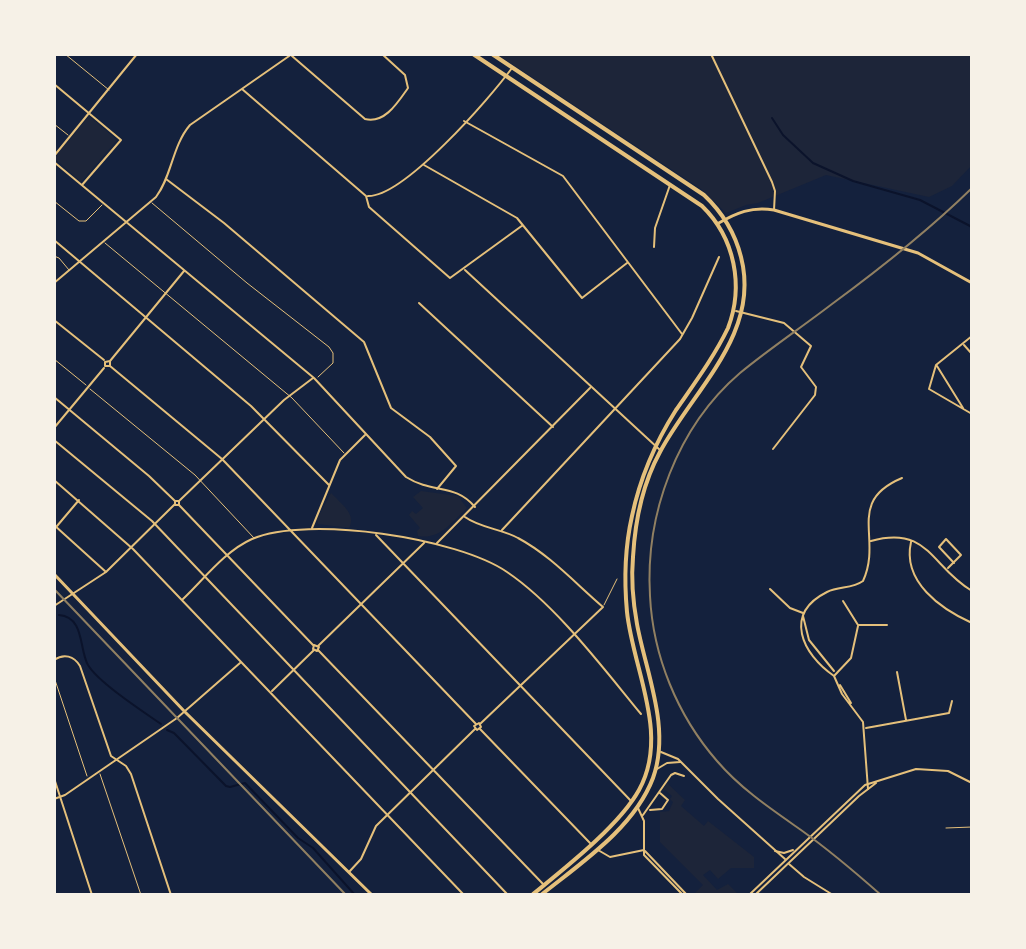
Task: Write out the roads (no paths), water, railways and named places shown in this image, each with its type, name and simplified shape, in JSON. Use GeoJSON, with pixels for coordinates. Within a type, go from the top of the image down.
{"type":"FeatureCollection","features":[{"type":"Feature","properties":{"kind":"highway"},"geometry":{"type":"LineString","coordinates":[[473,54],[702,206],[717,224],[734,263],[735,310],[718,348],[655,447],[636,497],[627,545],[626,591],[635,656],[651,725],[651,751],[642,784],[632,802],[541,895]]}},
{"type":"Feature","properties":{"kind":"highway"},"geometry":{"type":"LineString","coordinates":[[492,54],[697,190],[725,219],[739,248],[745,288],[742,312],[729,346],[660,451],[643,496],[633,554],[634,608],[659,722],[656,770],[649,789],[637,807],[597,849],[547,889],[532,895]]}},
{"type":"Feature","properties":{"kind":"highway"},"geometry":{"type":"LineString","coordinates":[[587,130],[594,121]]}},
{"type":"Feature","properties":{"kind":"highway"},"geometry":{"type":"LineString","coordinates":[[635,656],[644,654]]}},
{"type":"Feature","properties":{"kind":"highway"},"geometry":{"type":"LineString","coordinates":[[651,751],[659,752]]}},
{"type":"Feature","properties":{"kind":"highway"},"geometry":{"type":"LineString","coordinates":[[632,802],[637,807]]}},
{"type":"Feature","properties":{"kind":"highway"},"geometry":{"type":"LineString","coordinates":[[591,843],[597,849]]}},
{"type":"Feature","properties":{"kind":"main road"},"geometry":{"type":"LineString","coordinates":[[717,224],[751,209],[774,210],[918,253],[972,283]]}},
{"type":"Feature","properties":{"kind":"main road"},"geometry":{"type":"LineString","coordinates":[[54,574],[185,712],[372,895]]}},
{"type":"Feature","properties":{"kind":"street"},"geometry":{"type":"LineString","coordinates":[[54,156],[137,54]]}},
{"type":"Feature","properties":{"kind":"street"},"geometry":{"type":"LineString","coordinates":[[54,283],[151,201],[166,179],[186,130],[291,54],[365,119],[373,121],[385,116],[409,83],[405,75],[382,54]]}},
{"type":"Feature","properties":{"kind":"street"},"geometry":{"type":"LineString","coordinates":[[711,54],[772,182],[774,210]]}},
{"type":"Feature","properties":{"kind":"street"},"geometry":{"type":"LineString","coordinates":[[366,196],[381,194],[424,165],[512,67]]}},
{"type":"Feature","properties":{"kind":"street"},"geometry":{"type":"LineString","coordinates":[[54,84],[121,140],[82,185]]}},
{"type":"Feature","properties":{"kind":"street"},"geometry":{"type":"LineString","coordinates":[[242,89],[366,196],[369,207],[450,278],[523,225]]}},
{"type":"Feature","properties":{"kind":"street"},"geometry":{"type":"LineString","coordinates":[[464,121],[563,176],[683,335]]}},
{"type":"Feature","properties":{"kind":"street"},"geometry":{"type":"LineString","coordinates":[[54,162],[315,378],[406,477],[419,485],[463,494],[475,507]]}},
{"type":"Feature","properties":{"kind":"street"},"geometry":{"type":"LineString","coordinates":[[424,165],[517,218],[582,298],[628,262]]}},
{"type":"Feature","properties":{"kind":"street"},"geometry":{"type":"LineString","coordinates":[[166,179],[224,223],[364,342],[391,408],[430,437],[456,466],[437,489]]}},
{"type":"Feature","properties":{"kind":"street"},"geometry":{"type":"LineString","coordinates":[[654,247],[655,228],[670,184]]}},
{"type":"Feature","properties":{"kind":"street"},"geometry":{"type":"LineString","coordinates":[[54,240],[265,419],[329,485]]}},
{"type":"Feature","properties":{"kind":"street"},"geometry":{"type":"LineString","coordinates":[[502,530],[683,335],[719,257]]}},
{"type":"Feature","properties":{"kind":"street"},"geometry":{"type":"LineString","coordinates":[[464,269],[660,451]]}},
{"type":"Feature","properties":{"kind":"street"},"geometry":{"type":"LineString","coordinates":[[54,428],[185,271]]}},
{"type":"Feature","properties":{"kind":"street"},"geometry":{"type":"LineString","coordinates":[[419,303],[553,427]]}},
{"type":"Feature","properties":{"kind":"street"},"geometry":{"type":"LineString","coordinates":[[735,310],[784,323],[811,346],[801,367],[814,383],[816,391],[773,449]]}},
{"type":"Feature","properties":{"kind":"street"},"geometry":{"type":"LineString","coordinates":[[54,320],[222,459],[591,843]]}},
{"type":"Feature","properties":{"kind":"street"},"geometry":{"type":"LineString","coordinates":[[972,336],[936,365],[929,389],[972,414]]}},
{"type":"Feature","properties":{"kind":"street"},"geometry":{"type":"LineString","coordinates":[[963,344],[972,354]]}},
{"type":"Feature","properties":{"kind":"street"},"geometry":{"type":"LineString","coordinates":[[105,361],[110,361]]}},
{"type":"Feature","properties":{"kind":"street"},"geometry":{"type":"LineString","coordinates":[[936,365],[964,409]]}},
{"type":"Feature","properties":{"kind":"street"},"geometry":{"type":"LineString","coordinates":[[54,606],[106,572],[265,419],[315,378]]}},
{"type":"Feature","properties":{"kind":"street"},"geometry":{"type":"LineString","coordinates":[[437,544],[591,387]]}},
{"type":"Feature","properties":{"kind":"street"},"geometry":{"type":"LineString","coordinates":[[54,397],[177,503],[547,889]]}},
{"type":"Feature","properties":{"kind":"street"},"geometry":{"type":"LineString","coordinates":[[312,529],[344,453],[366,434]]}},
{"type":"Feature","properties":{"kind":"street"},"geometry":{"type":"LineString","coordinates":[[54,440],[154,524],[508,895]]}},
{"type":"Feature","properties":{"kind":"street"},"geometry":{"type":"LineString","coordinates":[[755,895],[866,787],[865,729],[846,691],[809,640],[804,614],[807,607],[825,593],[863,581],[869,563],[872,500],[879,490],[902,478]]}},
{"type":"Feature","properties":{"kind":"street"},"geometry":{"type":"LineString","coordinates":[[54,480],[131,547],[464,895]]}},
{"type":"Feature","properties":{"kind":"street"},"geometry":{"type":"LineString","coordinates":[[79,500],[55,526],[106,572]]}},
{"type":"Feature","properties":{"kind":"street"},"geometry":{"type":"LineString","coordinates":[[349,872],[361,859],[376,826],[386,815],[603,607],[530,546],[502,530],[465,517]]}},
{"type":"Feature","properties":{"kind":"street"},"geometry":{"type":"LineString","coordinates":[[183,600],[228,555],[254,538],[312,529],[376,534],[437,544],[490,561],[506,571],[574,635],[641,714]]}},
{"type":"Feature","properties":{"kind":"street"},"geometry":{"type":"LineString","coordinates":[[376,534],[632,802]]}},
{"type":"Feature","properties":{"kind":"street"},"geometry":{"type":"LineString","coordinates":[[870,541],[894,536],[911,540],[934,555],[972,591]]}},
{"type":"Feature","properties":{"kind":"street"},"geometry":{"type":"LineString","coordinates":[[947,569],[954,563],[962,556],[946,539],[939,547],[954,563]]}},
{"type":"Feature","properties":{"kind":"street"},"geometry":{"type":"LineString","coordinates":[[911,540],[911,566],[929,597],[971,623]]}},
{"type":"Feature","properties":{"kind":"street"},"geometry":{"type":"LineString","coordinates":[[271,692],[424,542]]}},
{"type":"Feature","properties":{"kind":"street"},"geometry":{"type":"LineString","coordinates":[[934,555],[941,549]]}},
{"type":"Feature","properties":{"kind":"street"},"geometry":{"type":"LineString","coordinates":[[770,589],[796,612],[804,614]]}},
{"type":"Feature","properties":{"kind":"street"},"geometry":{"type":"LineString","coordinates":[[834,674],[851,658],[858,626],[843,601]]}},
{"type":"Feature","properties":{"kind":"street"},"geometry":{"type":"LineString","coordinates":[[858,626],[887,625]]}},
{"type":"Feature","properties":{"kind":"street"},"geometry":{"type":"LineString","coordinates":[[54,660],[67,656],[75,659],[80,666],[111,756],[126,766],[131,774],[171,895]]}},
{"type":"Feature","properties":{"kind":"street"},"geometry":{"type":"LineString","coordinates":[[54,799],[185,712],[242,662]]}},
{"type":"Feature","properties":{"kind":"street"},"geometry":{"type":"LineString","coordinates":[[897,672],[906,721]]}},
{"type":"Feature","properties":{"kind":"street"},"geometry":{"type":"LineString","coordinates":[[865,729],[949,713],[952,701]]}},
{"type":"Feature","properties":{"kind":"street"},"geometry":{"type":"LineString","coordinates":[[475,729],[476,724]]}},
{"type":"Feature","properties":{"kind":"street"},"geometry":{"type":"LineString","coordinates":[[659,752],[682,762],[804,877],[833,895]]}},
{"type":"Feature","properties":{"kind":"street"},"geometry":{"type":"LineString","coordinates":[[656,770],[667,763],[682,762]]}},
{"type":"Feature","properties":{"kind":"street"},"geometry":{"type":"LineString","coordinates":[[749,895],[866,787],[879,780],[905,771],[928,768],[954,773],[972,783]]}},
{"type":"Feature","properties":{"kind":"street"},"geometry":{"type":"LineString","coordinates":[[643,815],[671,775],[684,776]]}},
{"type":"Feature","properties":{"kind":"street"},"geometry":{"type":"LineString","coordinates":[[54,778],[92,894],[85,895]]}},
{"type":"Feature","properties":{"kind":"street"},"geometry":{"type":"LineString","coordinates":[[649,810],[662,809],[668,800],[659,792]]}},
{"type":"Feature","properties":{"kind":"street"},"geometry":{"type":"LineString","coordinates":[[637,807],[643,815],[644,850],[685,895]]}},
{"type":"Feature","properties":{"kind":"street"},"geometry":{"type":"LineString","coordinates":[[775,851],[784,853],[798,848]]}},
{"type":"Feature","properties":{"kind":"street"},"geometry":{"type":"LineString","coordinates":[[597,849],[610,857],[644,850]]}},
{"type":"Feature","properties":{"kind":"lane"},"geometry":{"type":"LineString","coordinates":[[65,54],[109,90]]}},
{"type":"Feature","properties":{"kind":"lane"},"geometry":{"type":"LineString","coordinates":[[54,124],[70,137]]}},
{"type":"Feature","properties":{"kind":"lane"},"geometry":{"type":"LineString","coordinates":[[54,201],[79,221],[86,221],[103,203]]}},
{"type":"Feature","properties":{"kind":"lane"},"geometry":{"type":"LineString","coordinates":[[151,201],[247,283],[329,347],[333,353],[333,363],[315,378]]}},
{"type":"Feature","properties":{"kind":"lane"},"geometry":{"type":"LineString","coordinates":[[103,242],[289,397],[344,453]]}},
{"type":"Feature","properties":{"kind":"lane"},"geometry":{"type":"LineString","coordinates":[[54,256],[70,270]]}},
{"type":"Feature","properties":{"kind":"lane"},"geometry":{"type":"LineString","coordinates":[[54,359],[200,480],[254,538]]}},
{"type":"Feature","properties":{"kind":"lane"},"geometry":{"type":"LineString","coordinates":[[603,607],[617,579]]}},
{"type":"Feature","properties":{"kind":"lane"},"geometry":{"type":"LineString","coordinates":[[54,677],[88,778]]}},
{"type":"Feature","properties":{"kind":"lane"},"geometry":{"type":"LineString","coordinates":[[99,771],[141,895]]}},
{"type":"Feature","properties":{"kind":"lane"},"geometry":{"type":"LineString","coordinates":[[946,828],[972,827]]}},
{"type":"Feature","properties":{"kind":"waterway"},"geometry":{"type":"LineString","coordinates":[[772,118],[783,135],[813,163],[853,181],[920,200],[972,227]]}},
{"type":"Feature","properties":{"kind":"waterway"},"geometry":{"type":"LineString","coordinates":[[59,615],[67,617],[77,628],[85,659],[93,672],[161,724]]}},
{"type":"Feature","properties":{"kind":"waterway"},"geometry":{"type":"LineString","coordinates":[[167,730],[174,733],[226,786],[245,783],[298,838],[313,848],[355,895]]}},
{"type":"Feature","properties":{"kind":"railway"},"geometry":{"type":"LineString","coordinates":[[881,895],[832,853],[736,781],[690,724],[670,684],[656,641],[650,596],[653,534],[670,474],[683,446],[718,395],[751,364],[904,249],[972,188]]}},
{"type":"Feature","properties":{"kind":"railway"},"geometry":{"type":"LineString","coordinates":[[54,589],[346,895]]}}]}
